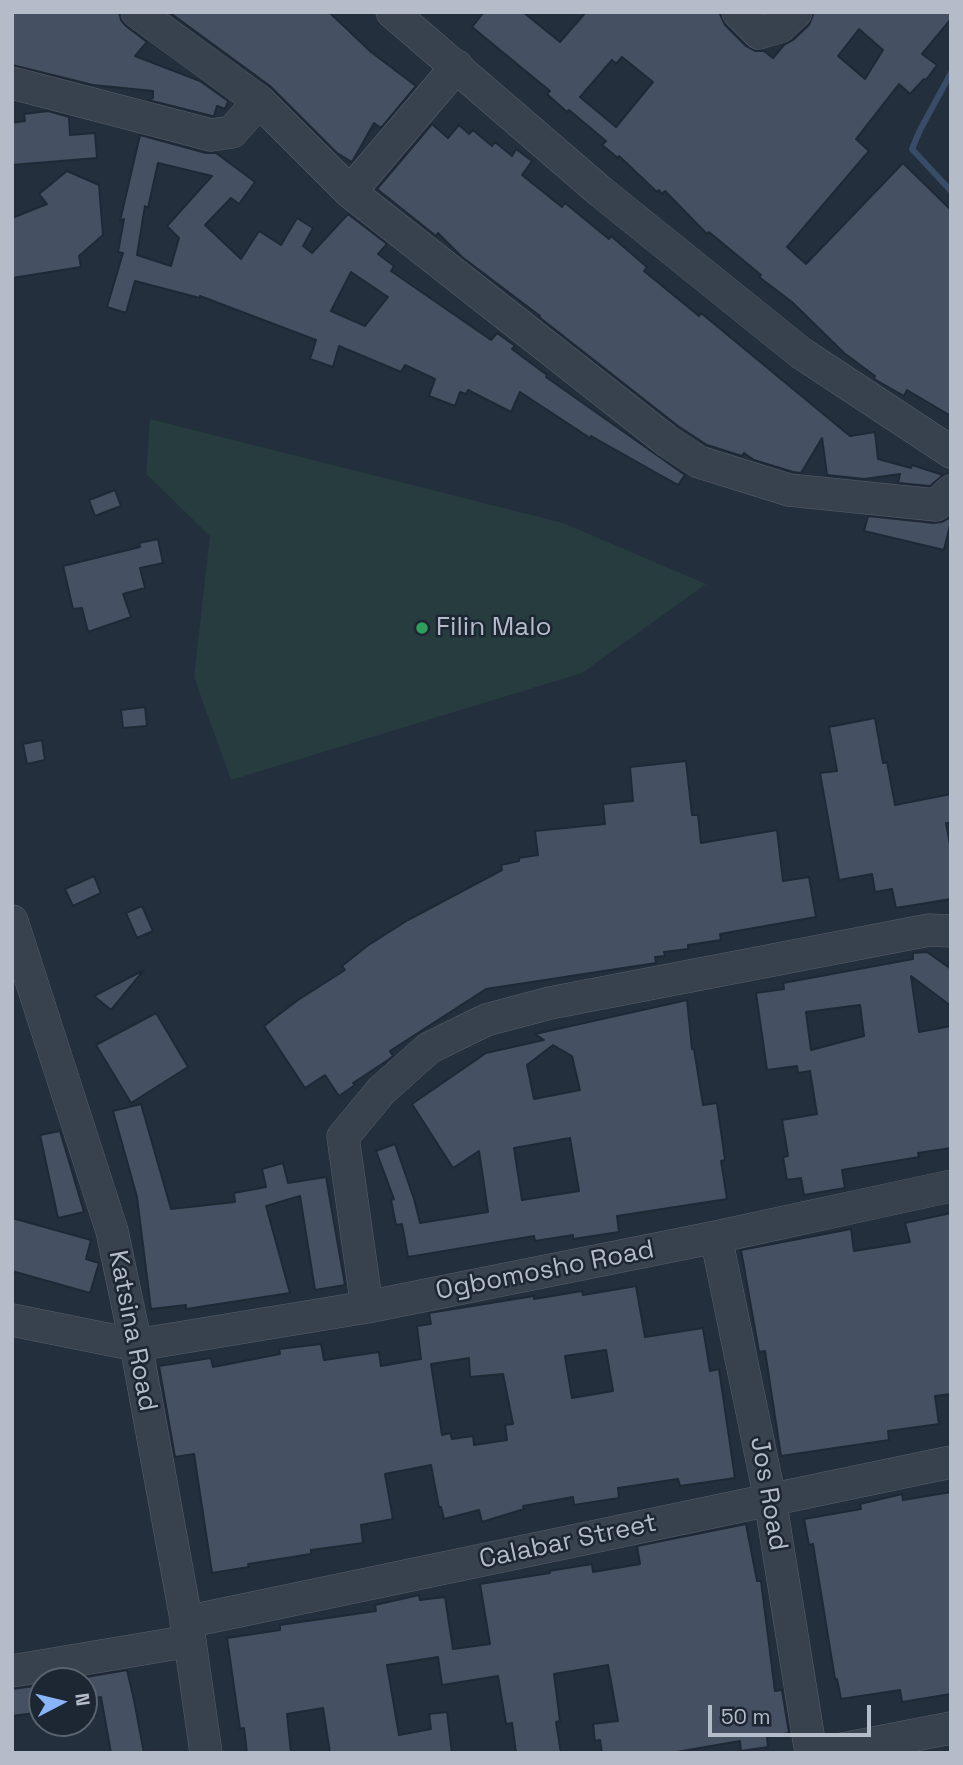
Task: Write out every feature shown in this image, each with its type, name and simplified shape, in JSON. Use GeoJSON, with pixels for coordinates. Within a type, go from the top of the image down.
{"type":"FeatureCollection","features":[{"type":"Feature","properties":{"kind":"street"},"geometry":{"type":"LineString","coordinates":[[137,12],[259,100],[350,192],[667,440],[699,462],[789,490],[936,505],[951,491]]}},
{"type":"Feature","properties":{"kind":"street"},"geometry":{"type":"LineString","coordinates":[[392,12],[601,192],[801,354],[951,452]]}},
{"type":"Feature","properties":{"kind":"street"},"geometry":{"type":"LineString","coordinates":[[738,12],[759,33],[780,27],[796,12]]}},
{"type":"Feature","properties":{"kind":"street"},"geometry":{"type":"LineString","coordinates":[[350,192],[457,66]]}},
{"type":"Feature","properties":{"kind":"street"},"geometry":{"type":"LineString","coordinates":[[12,83],[211,135],[232,132],[259,100]]}},
{"type":"Feature","properties":{"kind":"street","name":"Katsina Road"},"geometry":{"type":"LineString","coordinates":[[12,921],[112,1231],[136,1345],[188,1631],[206,1753]]}},
{"type":"Feature","properties":{"kind":"street"},"geometry":{"type":"LineString","coordinates":[[367,1307],[343,1137],[381,1091],[429,1048],[486,1020],[550,1003],[929,930],[951,931]]}},
{"type":"Feature","properties":{"kind":"street","name":"Ogbomosho Road"},"geometry":{"type":"LineString","coordinates":[[136,1345],[367,1307],[716,1237],[951,1186]]}},
{"type":"Feature","properties":{"kind":"street","name":"Jos Road"},"geometry":{"type":"LineString","coordinates":[[716,1237],[770,1499],[811,1753]]}},
{"type":"Feature","properties":{"kind":"street"},"geometry":{"type":"LineString","coordinates":[[12,1320],[136,1345]]}},
{"type":"Feature","properties":{"kind":"street","name":"Calabar Street"},"geometry":{"type":"LineString","coordinates":[[12,1671],[770,1499],[951,1462]]}},
{"type":"Feature","properties":{"kind":"street"},"geometry":{"type":"LineString","coordinates":[[822,1753],[951,1728]]}},
{"type":"Feature","properties":{"kind":"green space","name":"Filin Malo"},"geometry":{"type":"Polygon","coordinates":[[[150,419],[563,523],[706,584],[582,673],[231,780],[194,677],[210,536],[146,474],[150,419]]]}},
{"type":"Feature","properties":{"kind":"building"},"geometry":{"type":"Polygon","coordinates":[[[12,12],[119,12],[126,26],[147,42],[135,56],[200,81],[228,101],[225,109],[217,106],[212,116],[148,100],[153,98],[153,91],[93,85],[12,65],[12,12]]]}},
{"type":"Feature","properties":{"kind":"building"},"geometry":{"type":"Polygon","coordinates":[[[169,12],[329,12],[371,52],[416,86],[381,128],[374,123],[352,162],[337,153],[270,86],[169,12]]]}},
{"type":"Feature","properties":{"kind":"building"},"geometry":{"type":"Polygon","coordinates":[[[484,12],[523,12],[560,42],[586,12],[719,12],[725,25],[746,46],[755,51],[764,51],[773,58],[784,45],[809,25],[814,12],[951,12],[951,19],[922,54],[937,65],[926,80],[910,94],[899,84],[856,139],[869,151],[787,247],[806,264],[903,163],[951,210],[951,416],[907,390],[904,396],[874,379],[875,376],[844,353],[792,302],[759,277],[761,275],[709,232],[707,234],[665,191],[662,194],[659,190],[657,192],[619,156],[618,158],[602,145],[606,141],[569,110],[567,112],[547,94],[550,91],[472,27],[484,12]],[[859,29],[838,56],[865,79],[883,50],[859,29]],[[622,57],[616,64],[612,60],[580,97],[616,127],[653,82],[622,57]]]}},
{"type":"Feature","properties":{"kind":"building"},"geometry":{"type":"Polygon","coordinates":[[[48,111],[69,117],[70,135],[95,133],[97,158],[12,165],[12,123],[25,121],[24,114],[48,111]]]}},
{"type":"Feature","properties":{"kind":"building"},"geometry":{"type":"Polygon","coordinates":[[[432,124],[448,138],[459,125],[469,134],[473,130],[492,146],[495,142],[512,156],[516,149],[532,161],[522,175],[562,207],[565,203],[609,239],[611,236],[647,267],[644,271],[699,316],[701,313],[850,436],[875,432],[878,459],[911,468],[912,465],[943,475],[930,486],[898,483],[900,474],[864,479],[827,475],[822,438],[801,473],[793,472],[754,460],[744,453],[742,456],[707,445],[678,426],[462,257],[438,233],[436,236],[377,189],[432,124]]]}},
{"type":"Feature","properties":{"kind":"building"},"geometry":{"type":"Polygon","coordinates":[[[140,135],[206,153],[216,153],[255,182],[239,204],[231,198],[205,225],[241,259],[259,231],[281,245],[297,218],[313,228],[303,246],[312,253],[348,214],[387,244],[378,254],[394,266],[391,271],[491,340],[497,333],[515,346],[512,349],[547,375],[546,377],[685,475],[678,485],[591,436],[590,438],[520,392],[511,412],[468,390],[466,394],[460,392],[455,406],[429,396],[435,379],[405,365],[401,372],[339,346],[333,367],[310,359],[316,340],[200,296],[135,281],[126,313],[107,307],[123,253],[118,252],[124,219],[120,221],[140,135]],[[158,163],[148,208],[145,206],[137,255],[171,266],[179,238],[167,226],[212,176],[158,163]],[[351,272],[331,311],[365,326],[388,297],[351,272]]]}},
{"type":"Feature","properties":{"kind":"building"},"geometry":{"type":"Polygon","coordinates":[[[67,171],[99,185],[103,235],[79,256],[81,267],[12,278],[12,218],[47,204],[39,194],[67,171]]]}},
{"type":"Feature","properties":{"kind":"building"},"geometry":{"type":"Polygon","coordinates":[[[115,490],[121,506],[95,516],[89,500],[115,490]]]}},
{"type":"Feature","properties":{"kind":"building"},"geometry":{"type":"Polygon","coordinates":[[[868,516],[934,523],[951,517],[944,550],[864,531],[868,516]]]}},
{"type":"Feature","properties":{"kind":"building"},"geometry":{"type":"Polygon","coordinates":[[[158,539],[163,563],[140,568],[145,588],[123,594],[131,617],[88,632],[82,608],[73,609],[63,566],[140,547],[139,543],[158,539]]]}},
{"type":"Feature","properties":{"kind":"building"},"geometry":{"type":"Polygon","coordinates":[[[145,707],[147,726],[123,728],[121,710],[145,707]]]}},
{"type":"Feature","properties":{"kind":"building"},"geometry":{"type":"Polygon","coordinates":[[[875,718],[883,763],[887,762],[895,805],[951,794],[951,823],[946,823],[951,850],[951,899],[896,908],[892,889],[875,892],[872,874],[839,880],[820,773],[837,771],[829,727],[875,718]]]}},
{"type":"Feature","properties":{"kind":"building"},"geometry":{"type":"Polygon","coordinates":[[[42,740],[45,760],[27,764],[23,744],[42,740]]]}},
{"type":"Feature","properties":{"kind":"building"},"geometry":{"type":"Polygon","coordinates":[[[686,761],[692,815],[698,815],[701,843],[777,830],[783,881],[809,877],[816,917],[720,934],[721,940],[664,952],[665,956],[655,957],[656,963],[486,989],[390,1051],[393,1056],[353,1083],[355,1085],[339,1096],[325,1075],[305,1088],[264,1026],[345,970],[342,966],[367,946],[408,920],[502,870],[501,865],[538,855],[535,831],[605,824],[603,804],[633,801],[630,767],[686,761]]]}},
{"type":"Feature","properties":{"kind":"building"},"geometry":{"type":"Polygon","coordinates":[[[94,876],[101,893],[73,906],[65,889],[94,876]]]}},
{"type":"Feature","properties":{"kind":"building"},"geometry":{"type":"Polygon","coordinates":[[[142,906],[153,931],[137,938],[126,913],[142,906]]]}},
{"type":"Feature","properties":{"kind":"building"},"geometry":{"type":"Polygon","coordinates":[[[927,952],[951,969],[951,1006],[911,976],[919,1032],[951,1026],[951,1148],[918,1153],[919,1157],[842,1170],[845,1188],[804,1195],[801,1178],[787,1180],[783,1157],[788,1156],[782,1120],[817,1114],[810,1071],[798,1073],[797,1066],[767,1070],[756,993],[784,989],[783,983],[913,959],[913,953],[927,952]],[[860,1005],[806,1012],[811,1050],[864,1036],[860,1005]]]}},
{"type":"Feature","properties":{"kind":"building"},"geometry":{"type":"Polygon","coordinates":[[[144,970],[111,1010],[94,996],[144,970]]]}},
{"type":"Feature","properties":{"kind":"building"},"geometry":{"type":"Polygon","coordinates":[[[687,1000],[692,1049],[703,1105],[717,1103],[727,1199],[617,1216],[619,1232],[535,1241],[534,1236],[408,1257],[402,1224],[396,1225],[391,1200],[394,1199],[376,1151],[395,1144],[420,1223],[488,1212],[479,1151],[453,1168],[412,1104],[486,1053],[544,1040],[535,1034],[687,1000]],[[553,1045],[527,1065],[534,1099],[580,1090],[572,1056],[553,1045]],[[570,1138],[514,1148],[522,1200],[579,1191],[570,1138]]]}},
{"type":"Feature","properties":{"kind":"building"},"geometry":{"type":"Polygon","coordinates":[[[156,1013],[188,1067],[131,1103],[96,1045],[156,1013]]]}},
{"type":"Feature","properties":{"kind":"building"},"geometry":{"type":"Polygon","coordinates":[[[141,1104],[171,1209],[235,1202],[234,1193],[266,1187],[262,1169],[283,1163],[288,1183],[326,1177],[345,1285],[315,1290],[300,1196],[266,1206],[290,1293],[186,1309],[186,1305],[151,1309],[137,1197],[113,1111],[141,1104]]]}},
{"type":"Feature","properties":{"kind":"building"},"geometry":{"type":"Polygon","coordinates":[[[60,1131],[84,1212],[58,1218],[40,1135],[60,1131]]]}},
{"type":"Feature","properties":{"kind":"building"},"geometry":{"type":"Polygon","coordinates":[[[951,1213],[951,1394],[935,1396],[939,1424],[888,1431],[889,1440],[781,1456],[765,1351],[759,1352],[741,1250],[851,1229],[854,1251],[910,1242],[905,1223],[951,1213]]]}},
{"type":"Feature","properties":{"kind":"building"},"geometry":{"type":"Polygon","coordinates":[[[12,1218],[91,1240],[86,1259],[99,1263],[90,1293],[12,1271],[12,1218]]]}},
{"type":"Feature","properties":{"kind":"building"},"geometry":{"type":"Polygon","coordinates":[[[636,1286],[645,1337],[703,1328],[710,1371],[719,1369],[735,1478],[680,1486],[678,1479],[618,1488],[619,1498],[574,1505],[573,1497],[523,1506],[524,1509],[482,1522],[479,1510],[444,1519],[431,1465],[385,1474],[393,1519],[361,1525],[363,1543],[311,1550],[311,1554],[212,1573],[194,1454],[175,1457],[159,1366],[211,1358],[213,1367],[280,1354],[279,1349],[321,1344],[324,1360],[379,1352],[381,1366],[421,1359],[417,1326],[431,1324],[429,1313],[534,1296],[534,1299],[582,1291],[583,1295],[636,1286]],[[606,1350],[565,1356],[572,1398],[613,1391],[606,1350]],[[469,1358],[431,1364],[442,1435],[450,1433],[452,1439],[473,1436],[474,1445],[507,1440],[505,1425],[513,1424],[503,1374],[470,1377],[469,1358]]]}},
{"type":"Feature","properties":{"kind":"building"},"geometry":{"type":"Polygon","coordinates":[[[951,1492],[951,1694],[902,1702],[900,1690],[841,1699],[835,1679],[813,1544],[809,1545],[804,1519],[861,1509],[860,1504],[902,1494],[903,1500],[951,1492]]]}},
{"type":"Feature","properties":{"kind":"building"},"geometry":{"type":"Polygon","coordinates":[[[746,1524],[757,1581],[761,1581],[775,1691],[782,1690],[789,1733],[767,1737],[768,1747],[741,1751],[740,1741],[671,1753],[602,1753],[600,1740],[595,1741],[593,1724],[618,1721],[608,1665],[554,1674],[560,1721],[556,1722],[561,1753],[516,1753],[512,1723],[506,1724],[498,1676],[442,1685],[438,1657],[387,1665],[399,1735],[431,1729],[429,1714],[447,1712],[452,1753],[330,1753],[323,1708],[287,1714],[291,1753],[247,1753],[244,1728],[240,1729],[227,1638],[280,1630],[280,1625],[376,1611],[375,1605],[419,1595],[420,1600],[445,1597],[453,1649],[490,1644],[480,1584],[592,1564],[593,1572],[640,1564],[637,1546],[746,1524]]]}},
{"type":"Feature","properties":{"kind":"building"},"geometry":{"type":"Polygon","coordinates":[[[127,1670],[144,1753],[111,1753],[101,1697],[98,1698],[98,1675],[127,1670]]]}},
{"type":"Feature","properties":{"kind":"building"},"geometry":{"type":"Polygon","coordinates":[[[28,1687],[28,1714],[12,1716],[12,1689],[28,1687]]]}},
{"type":"Feature","properties":{"kind":"waterway"},"geometry":{"type":"LineString","coordinates":[[951,73],[912,149],[951,191]]}},
{"type":"Feature","properties":{"kind":"place","name":"Filin Malo"},"geometry":{"type":"Point","coordinates":[422,628]}}]}
